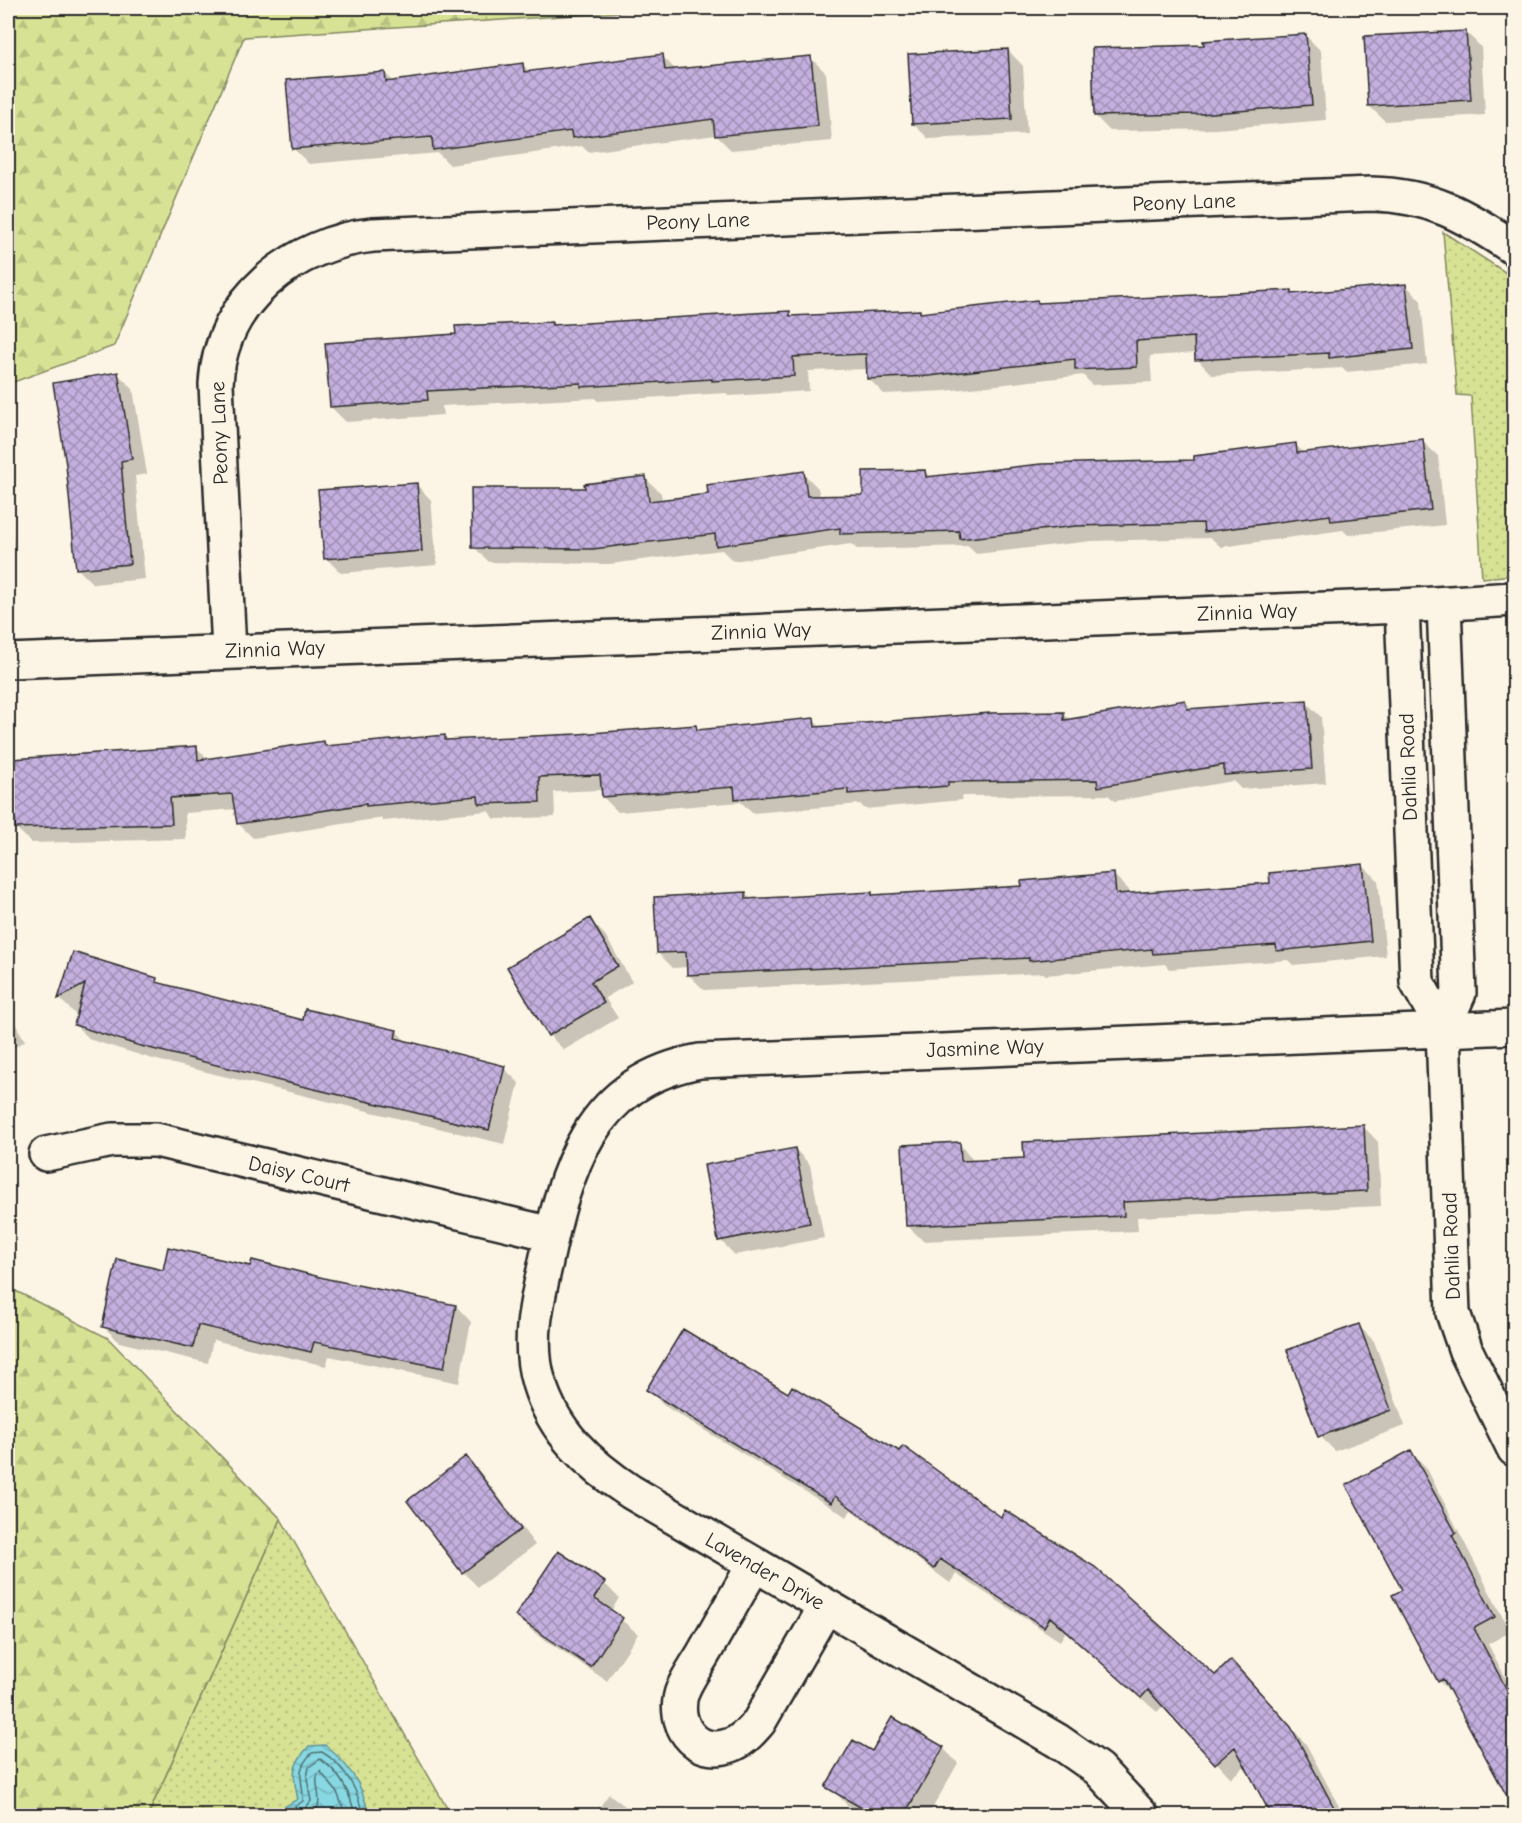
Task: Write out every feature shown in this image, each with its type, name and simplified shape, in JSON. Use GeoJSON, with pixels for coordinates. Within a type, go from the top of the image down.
{"type":"FeatureCollection","features":[{"type":"Feature","properties":{"kind":"street","name":"Peony Lane"},"geometry":{"type":"LineString","coordinates":[[229,651],[216,384],[219,358],[235,320],[260,285],[280,267],[330,243],[373,234],[1371,194],[1412,196],[1456,211],[1515,248]]}},
{"type":"Feature","properties":{"kind":"street","name":"Zinnia Way"},"geometry":{"type":"LineString","coordinates":[[8,661],[1402,606],[1515,599]]}},
{"type":"Feature","properties":{"kind":"street","name":"Dahlia Road"},"geometry":{"type":"LineString","coordinates":[[1443,1029],[1460,993],[1444,604]]}},
{"type":"Feature","properties":{"kind":"street","name":"Dahlia Road"},"geometry":{"type":"LineString","coordinates":[[1402,606],[1417,982],[1443,1029],[1454,1312],[1466,1351],[1515,1449]]}},
{"type":"Feature","properties":{"kind":"street","name":"Jasmine Way"},"geometry":{"type":"LineString","coordinates":[[552,1234],[568,1177],[587,1134],[628,1091],[655,1075],[681,1065],[719,1059],[1515,1027]]}},
{"type":"Feature","properties":{"kind":"street","name":"Daisy Court"},"geometry":{"type":"LineString","coordinates":[[46,1154],[112,1140],[156,1140],[552,1234]]}},
{"type":"Feature","properties":{"kind":"street","name":"Lavender Drive"},"geometry":{"type":"LineString","coordinates":[[552,1234],[536,1305],[533,1337],[539,1384],[555,1420],[576,1449],[597,1468],[754,1565],[1073,1751],[1098,1768],[1142,1815]]}},
{"type":"Feature","properties":{"kind":"street"},"geometry":{"type":"LineString","coordinates":[[754,1565],[683,1689],[679,1718],[684,1730],[695,1742],[712,1748],[731,1745],[747,1736],[759,1722],[826,1606]]}},
{"type":"Feature","properties":{"kind":"green space"},"geometry":{"type":"Polygon","coordinates":[[[8,8],[682,8],[244,37],[114,346],[8,384],[8,8]]]}},
{"type":"Feature","properties":{"kind":"green space"},"geometry":{"type":"Polygon","coordinates":[[[1443,232],[1514,278],[1514,575],[1482,578],[1471,396],[1457,395],[1443,232]]]}},
{"type":"Feature","properties":{"kind":"green space"},"geometry":{"type":"Polygon","coordinates":[[[8,1287],[108,1338],[281,1519],[148,1815],[8,1815],[8,1287]]]}},
{"type":"Feature","properties":{"kind":"green space"},"geometry":{"type":"Polygon","coordinates":[[[281,1519],[451,1815],[148,1815],[281,1519]]]}},
{"type":"Feature","properties":{"kind":"water"},"geometry":{"type":"Polygon","coordinates":[[[325,1745],[354,1776],[363,1795],[368,1815],[270,1815],[298,1799],[294,1771],[303,1753],[309,1746],[325,1745]]]}},
{"type":"Feature","properties":{"kind":"building"},"geometry":{"type":"Polygon","coordinates":[[[1466,31],[1471,100],[1368,106],[1364,36],[1466,31]]]}},
{"type":"Feature","properties":{"kind":"building"},"geometry":{"type":"Polygon","coordinates":[[[1306,34],[1312,105],[1200,114],[1094,116],[1092,48],[1204,45],[1203,41],[1306,34]]]}},
{"type":"Feature","properties":{"kind":"building"},"geometry":{"type":"Polygon","coordinates":[[[1008,49],[1012,119],[912,124],[908,54],[1008,49]]]}},
{"type":"Feature","properties":{"kind":"building"},"geometry":{"type":"Polygon","coordinates":[[[663,54],[665,70],[811,56],[818,126],[715,136],[713,119],[572,138],[571,131],[433,150],[432,137],[292,149],[286,80],[385,72],[386,82],[523,63],[524,72],[663,54]]]}},
{"type":"Feature","properties":{"kind":"building"},"geometry":{"type":"Polygon","coordinates":[[[1406,284],[1413,349],[1329,358],[1329,353],[1195,360],[1194,337],[1136,341],[1137,367],[1075,370],[1075,359],[929,376],[867,379],[866,354],[793,357],[794,376],[581,387],[581,383],[427,391],[428,400],[330,407],[325,343],[456,334],[455,326],[552,322],[552,325],[790,311],[790,316],[920,310],[920,313],[1037,300],[1038,303],[1292,290],[1292,294],[1406,284]]]}},
{"type":"Feature","properties":{"kind":"building"},"geometry":{"type":"Polygon","coordinates":[[[118,372],[132,459],[121,461],[130,564],[76,569],[66,465],[53,383],[118,372]]]}},
{"type":"Feature","properties":{"kind":"building"},"geometry":{"type":"Polygon","coordinates":[[[1423,439],[1431,510],[1331,521],[1330,515],[1204,532],[1203,523],[1076,526],[960,539],[959,531],[840,534],[840,528],[716,546],[715,534],[593,549],[472,548],[471,488],[585,488],[584,484],[646,476],[649,501],[708,494],[707,485],[804,471],[807,496],[863,495],[863,471],[925,470],[926,477],[1041,464],[1194,460],[1194,456],[1296,443],[1297,453],[1423,439]]]}},
{"type":"Feature","properties":{"kind":"building"},"geometry":{"type":"Polygon","coordinates":[[[417,483],[422,551],[324,559],[318,490],[417,483]]]}},
{"type":"Feature","properties":{"kind":"building"},"geometry":{"type":"Polygon","coordinates":[[[1185,700],[1187,709],[1307,700],[1312,769],[1224,775],[1224,765],[1098,787],[1097,780],[948,782],[948,786],[848,794],[848,789],[735,799],[734,787],[602,797],[600,775],[539,777],[540,802],[479,804],[478,796],[366,806],[366,804],[237,824],[232,794],[170,798],[172,824],[15,828],[12,759],[197,746],[198,760],[324,741],[325,746],[445,735],[445,740],[578,734],[696,725],[697,730],[814,718],[815,727],[990,713],[1064,712],[1064,720],[1185,700]]]}},
{"type":"Feature","properties":{"kind":"building"},"geometry":{"type":"Polygon","coordinates":[[[1363,864],[1371,941],[1277,951],[1276,945],[1153,954],[1152,949],[1029,961],[1029,958],[687,975],[686,952],[657,953],[654,897],[746,892],[746,899],[872,892],[872,895],[1022,886],[1021,881],[1114,873],[1116,894],[1270,883],[1269,873],[1363,864]]]}},
{"type":"Feature","properties":{"kind":"building"},"geometry":{"type":"Polygon","coordinates":[[[590,918],[618,966],[591,982],[604,1003],[548,1036],[507,967],[590,918]]]}},
{"type":"Feature","properties":{"kind":"building"},"geometry":{"type":"Polygon","coordinates":[[[73,952],[157,978],[156,982],[303,1020],[305,1009],[397,1030],[395,1038],[505,1066],[489,1130],[137,1045],[74,1025],[85,984],[58,999],[73,952]]]}},
{"type":"Feature","properties":{"kind":"building"},"geometry":{"type":"Polygon","coordinates":[[[1364,1125],[1367,1191],[1123,1202],[1124,1216],[906,1226],[902,1145],[960,1142],[961,1161],[1024,1158],[1023,1142],[1364,1125]]]}},
{"type":"Feature","properties":{"kind":"building"},"geometry":{"type":"Polygon","coordinates":[[[795,1148],[810,1223],[718,1241],[704,1165],[795,1148]]]}},
{"type":"Feature","properties":{"kind":"building"},"geometry":{"type":"Polygon","coordinates":[[[168,1247],[250,1266],[252,1260],[328,1279],[456,1305],[444,1368],[314,1342],[311,1352],[198,1325],[193,1348],[102,1327],[117,1259],[163,1270],[168,1247]]]}},
{"type":"Feature","properties":{"kind":"building"},"geometry":{"type":"Polygon","coordinates":[[[1359,1324],[1391,1410],[1318,1437],[1287,1350],[1359,1324]]]}},
{"type":"Feature","properties":{"kind":"building"},"geometry":{"type":"Polygon","coordinates":[[[683,1329],[788,1393],[792,1386],[899,1451],[903,1446],[1001,1517],[1005,1510],[1095,1567],[1215,1675],[1231,1660],[1291,1727],[1338,1815],[1271,1815],[1235,1747],[1215,1764],[1148,1690],[1141,1698],[1050,1617],[1044,1627],[940,1559],[934,1569],[835,1496],[831,1503],[646,1390],[683,1329]]]}},
{"type":"Feature","properties":{"kind":"building"},"geometry":{"type":"Polygon","coordinates":[[[1411,1450],[1456,1533],[1452,1535],[1495,1617],[1474,1628],[1515,1705],[1515,1811],[1443,1679],[1438,1682],[1392,1595],[1402,1590],[1346,1485],[1411,1450]]]}},
{"type":"Feature","properties":{"kind":"building"},"geometry":{"type":"Polygon","coordinates":[[[466,1456],[521,1529],[462,1573],[407,1501],[466,1456]]]}},
{"type":"Feature","properties":{"kind":"building"},"geometry":{"type":"Polygon","coordinates":[[[558,1551],[605,1582],[594,1598],[623,1618],[591,1667],[515,1616],[558,1551]]]}},
{"type":"Feature","properties":{"kind":"building"},"geometry":{"type":"Polygon","coordinates":[[[892,1717],[944,1747],[904,1815],[874,1815],[825,1787],[853,1740],[872,1751],[892,1717]]]}}]}
